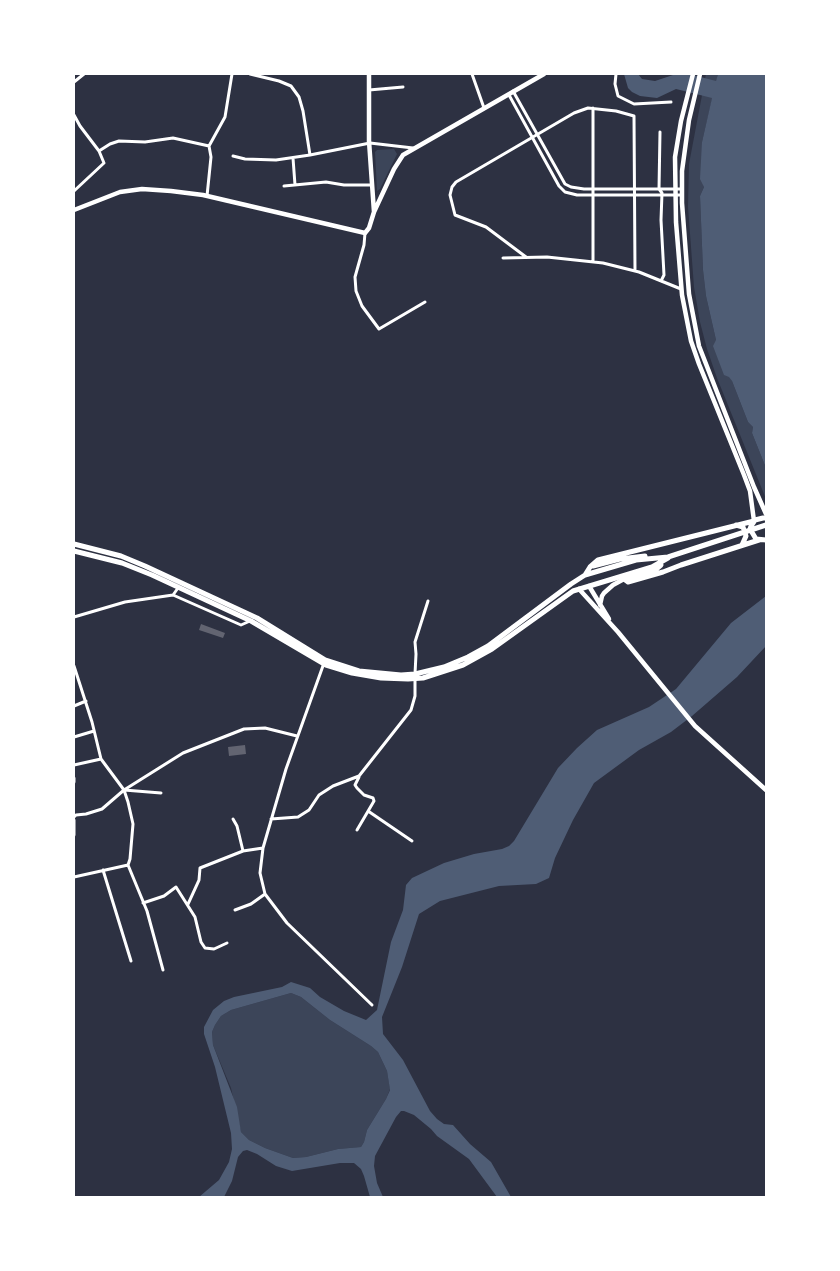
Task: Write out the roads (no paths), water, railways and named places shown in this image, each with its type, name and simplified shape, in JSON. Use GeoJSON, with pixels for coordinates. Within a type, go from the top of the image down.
{"type":"FeatureCollection","features":[{"type":"Feature","properties":{"kind":"main road"},"geometry":{"type":"LineString","coordinates":[[585,575],[598,560],[736,525],[752,523],[759,518],[766,518]]}},
{"type":"Feature","properties":{"kind":"main road"},"geometry":{"type":"LineString","coordinates":[[752,523],[751,533],[759,540]]}},
{"type":"Feature","properties":{"kind":"main road"},"geometry":{"type":"LineString","coordinates":[[736,525],[742,527],[746,536],[746,540],[740,547]]}},
{"type":"Feature","properties":{"kind":"main road"},"geometry":{"type":"LineString","coordinates":[[415,676],[444,667],[488,646],[585,575],[636,560],[668,557],[766,525]]}},
{"type":"Feature","properties":{"kind":"main road"},"geometry":{"type":"LineString","coordinates":[[624,579],[628,582],[645,578],[759,540],[766,540]]}},
{"type":"Feature","properties":{"kind":"main road"},"geometry":{"type":"LineString","coordinates":[[74,544],[131,560],[251,621],[324,662],[352,673],[381,678],[415,676],[447,671],[492,649],[567,595],[579,589],[652,567],[668,557]]}},
{"type":"Feature","properties":{"kind":"main road"},"geometry":{"type":"LineString","coordinates":[[74,551],[130,566],[258,618],[324,662]]}},
{"type":"Feature","properties":{"kind":"main road"},"geometry":{"type":"LineString","coordinates":[[590,567],[631,557],[668,557]]}},
{"type":"Feature","properties":{"kind":"main road"},"geometry":{"type":"LineString","coordinates":[[614,579],[624,579],[654,571],[668,557]]}},
{"type":"Feature","properties":{"kind":"main road"},"geometry":{"type":"LineString","coordinates":[[585,575],[589,586]]}},
{"type":"Feature","properties":{"kind":"main road"},"geometry":{"type":"LineString","coordinates":[[574,582],[579,589]]}},
{"type":"Feature","properties":{"kind":"main road"},"geometry":{"type":"LineString","coordinates":[[251,621],[258,618]]}},
{"type":"Feature","properties":{"kind":"street"},"geometry":{"type":"LineString","coordinates":[[74,82],[84,74]]}},
{"type":"Feature","properties":{"kind":"street"},"geometry":{"type":"LineString","coordinates":[[207,196],[211,157],[209,146],[225,117],[232,74]]}},
{"type":"Feature","properties":{"kind":"street"},"geometry":{"type":"LineString","coordinates":[[250,74],[279,81],[290,86],[299,97],[310,156]]}},
{"type":"Feature","properties":{"kind":"street"},"geometry":{"type":"LineString","coordinates":[[369,74],[374,212]]}},
{"type":"Feature","properties":{"kind":"street"},"geometry":{"type":"LineString","coordinates":[[472,74],[484,108]]}},
{"type":"Feature","properties":{"kind":"street"},"geometry":{"type":"LineString","coordinates":[[425,302],[379,330],[362,306],[354,284],[364,245],[365,233],[369,228],[374,212],[398,162],[403,155],[414,148],[544,74]]}},
{"type":"Feature","properties":{"kind":"street"},"geometry":{"type":"LineString","coordinates":[[616,74],[615,84],[618,96],[634,104],[671,102]]}},
{"type":"Feature","properties":{"kind":"street"},"geometry":{"type":"LineString","coordinates":[[693,74],[678,135],[675,157],[675,195],[681,289],[687,326],[700,368],[747,483],[752,523]]}},
{"type":"Feature","properties":{"kind":"street"},"geometry":{"type":"LineString","coordinates":[[700,74],[684,146],[682,189],[689,294],[693,321],[706,366],[766,514]]}},
{"type":"Feature","properties":{"kind":"street"},"geometry":{"type":"LineString","coordinates":[[369,90],[377,91],[403,87]]}},
{"type":"Feature","properties":{"kind":"street"},"geometry":{"type":"LineString","coordinates":[[511,93],[565,184],[571,187],[592,189],[682,189]]}},
{"type":"Feature","properties":{"kind":"street"},"geometry":{"type":"LineString","coordinates":[[511,93],[532,137],[565,192],[592,195],[682,195]]}},
{"type":"Feature","properties":{"kind":"street"},"geometry":{"type":"LineString","coordinates":[[593,108],[593,262]]}},
{"type":"Feature","properties":{"kind":"street"},"geometry":{"type":"LineString","coordinates":[[526,257],[486,227],[455,215],[450,195],[452,187],[456,182],[574,113],[593,108],[634,116],[635,271]]}},
{"type":"Feature","properties":{"kind":"street"},"geometry":{"type":"LineString","coordinates":[[74,115],[99,151],[104,163],[74,191]]}},
{"type":"Feature","properties":{"kind":"street"},"geometry":{"type":"LineString","coordinates":[[658,189],[660,132]]}},
{"type":"Feature","properties":{"kind":"street"},"geometry":{"type":"LineString","coordinates":[[99,151],[119,141],[145,142],[173,138],[209,146]]}},
{"type":"Feature","properties":{"kind":"street"},"geometry":{"type":"LineString","coordinates":[[234,156],[245,159],[276,160],[310,156],[370,143],[414,148]]}},
{"type":"Feature","properties":{"kind":"street"},"geometry":{"type":"LineString","coordinates":[[293,158],[295,185]]}},
{"type":"Feature","properties":{"kind":"street"},"geometry":{"type":"LineString","coordinates":[[284,186],[326,182],[344,185],[372,185]]}},
{"type":"Feature","properties":{"kind":"street"},"geometry":{"type":"LineString","coordinates":[[658,189],[662,191],[661,220],[664,275],[661,281]]}},
{"type":"Feature","properties":{"kind":"street"},"geometry":{"type":"LineString","coordinates":[[74,210],[108,195],[135,190],[171,191],[207,196],[365,233]]}},
{"type":"Feature","properties":{"kind":"street"},"geometry":{"type":"LineString","coordinates":[[503,258],[547,257],[593,262],[635,271],[681,289]]}},
{"type":"Feature","properties":{"kind":"street"},"geometry":{"type":"LineString","coordinates":[[700,368],[706,366]]}},
{"type":"Feature","properties":{"kind":"street"},"geometry":{"type":"LineString","coordinates":[[600,605],[604,593],[624,579]]}},
{"type":"Feature","properties":{"kind":"street"},"geometry":{"type":"LineString","coordinates":[[173,595],[180,586]]}},
{"type":"Feature","properties":{"kind":"street"},"geometry":{"type":"LineString","coordinates":[[589,586],[618,632]]}},
{"type":"Feature","properties":{"kind":"street"},"geometry":{"type":"LineString","coordinates":[[579,589],[618,632],[696,726],[766,790]]}},
{"type":"Feature","properties":{"kind":"street"},"geometry":{"type":"LineString","coordinates":[[74,617],[125,602],[173,595],[241,625],[251,621]]}},
{"type":"Feature","properties":{"kind":"street"},"geometry":{"type":"LineString","coordinates":[[357,830],[374,801],[373,798],[364,795],[355,785],[359,776],[411,710],[415,696],[415,642],[428,601]]}},
{"type":"Feature","properties":{"kind":"street"},"geometry":{"type":"LineString","coordinates":[[324,662],[286,769],[263,848],[260,873],[265,894],[287,923],[372,1004]]}},
{"type":"Feature","properties":{"kind":"street"},"geometry":{"type":"LineString","coordinates":[[74,666],[86,701],[101,759],[124,790],[128,802],[133,824],[128,865],[154,933],[163,970]]}},
{"type":"Feature","properties":{"kind":"street"},"geometry":{"type":"LineString","coordinates":[[74,706],[86,701]]}},
{"type":"Feature","properties":{"kind":"street"},"geometry":{"type":"LineString","coordinates":[[74,835],[74,819],[76,814],[86,814],[102,809],[124,790],[183,753],[244,730],[265,728],[298,736]]}},
{"type":"Feature","properties":{"kind":"street"},"geometry":{"type":"LineString","coordinates":[[74,736],[94,731]]}},
{"type":"Feature","properties":{"kind":"street"},"geometry":{"type":"LineString","coordinates":[[74,766],[101,759]]}},
{"type":"Feature","properties":{"kind":"street"},"geometry":{"type":"LineString","coordinates":[[272,819],[298,817],[309,810],[320,795],[333,786],[359,776]]}},
{"type":"Feature","properties":{"kind":"street"},"geometry":{"type":"LineString","coordinates":[[124,790],[161,793]]}},
{"type":"Feature","properties":{"kind":"street"},"geometry":{"type":"LineString","coordinates":[[368,811],[412,841]]}},
{"type":"Feature","properties":{"kind":"street"},"geometry":{"type":"LineString","coordinates":[[233,819],[237,826],[243,851]]}},
{"type":"Feature","properties":{"kind":"street"},"geometry":{"type":"LineString","coordinates":[[188,905],[199,880],[200,868],[243,851],[263,848]]}},
{"type":"Feature","properties":{"kind":"street"},"geometry":{"type":"LineString","coordinates":[[74,877],[128,865]]}},
{"type":"Feature","properties":{"kind":"street"},"geometry":{"type":"LineString","coordinates":[[103,870],[131,961]]}},
{"type":"Feature","properties":{"kind":"street"},"geometry":{"type":"LineString","coordinates":[[143,903],[164,896],[176,886],[195,917],[201,942],[205,948],[214,949],[227,943]]}},
{"type":"Feature","properties":{"kind":"street"},"geometry":{"type":"LineString","coordinates":[[235,910],[251,904],[265,894]]}}]}
